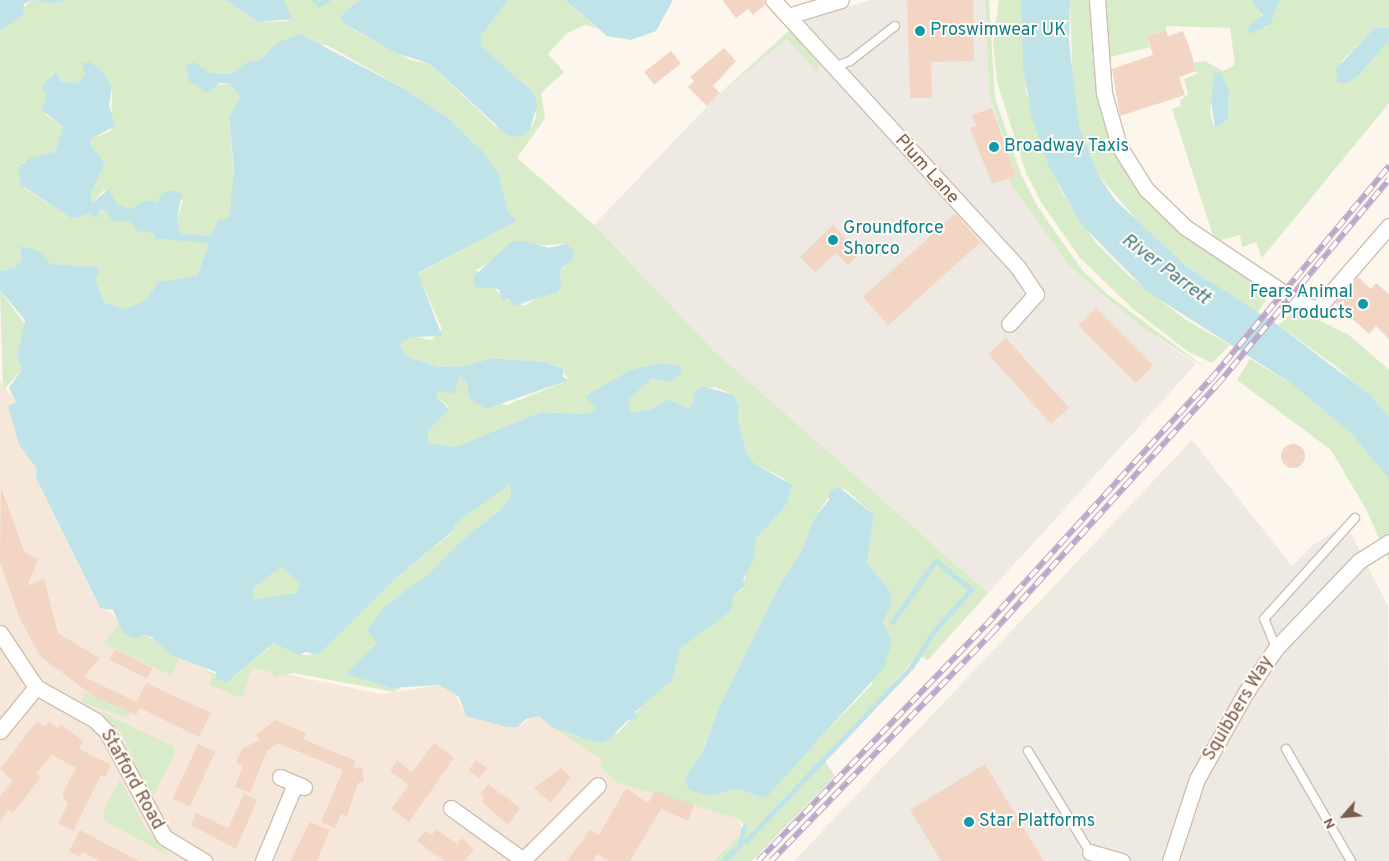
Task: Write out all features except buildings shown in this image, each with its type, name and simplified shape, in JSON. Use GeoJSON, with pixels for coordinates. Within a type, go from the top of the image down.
{"type":"FeatureCollection","features":[{"type":"Feature","properties":{"kind":"street","name":"Plum Lane"},"geometry":{"type":"LineString","coordinates":[[773,0],[1017,266],[1036,294],[1009,324]]}},
{"type":"Feature","properties":{"kind":"street"},"geometry":{"type":"LineString","coordinates":[[788,16],[841,0]]}},
{"type":"Feature","properties":{"kind":"street"},"geometry":{"type":"LineString","coordinates":[[1098,0],[1104,93],[1128,163],[1146,189],[1185,226],[1277,287],[1299,304],[1310,309],[1322,307],[1389,226]]}},
{"type":"Feature","properties":{"kind":"street","name":"Squibbers Way"},"geometry":{"type":"LineString","coordinates":[[1170,861],[1197,779],[1276,648],[1359,561],[1389,542]]}},
{"type":"Feature","properties":{"kind":"street","name":"Stafford Road"},"geometry":{"type":"LineString","coordinates":[[0,633],[36,687],[101,725],[157,828],[172,845],[204,861]]}},
{"type":"Feature","properties":{"kind":"street"},"geometry":{"type":"LineString","coordinates":[[0,731],[36,687]]}},
{"type":"Feature","properties":{"kind":"street"},"geometry":{"type":"LineString","coordinates":[[263,861],[299,785],[280,777]]}},
{"type":"Feature","properties":{"kind":"street"},"geometry":{"type":"LineString","coordinates":[[451,808],[522,861],[598,786]]}},
{"type":"Feature","properties":{"kind":"street"},"geometry":{"type":"LineString","coordinates":[[1093,857],[1122,861]]}},
{"type":"Feature","properties":{"kind":"lane"},"geometry":{"type":"LineString","coordinates":[[834,67],[850,61],[895,26]]}},
{"type":"Feature","properties":{"kind":"lane"},"geometry":{"type":"LineString","coordinates":[[1276,648],[1264,619],[1355,518]]}},
{"type":"Feature","properties":{"kind":"lane"},"geometry":{"type":"LineString","coordinates":[[1286,749],[1351,861]]}},
{"type":"Feature","properties":{"kind":"lane"},"geometry":{"type":"LineString","coordinates":[[1028,751],[1093,857]]}},
{"type":"Feature","properties":{"kind":"shaded area"},"geometry":{"type":"Polygon","coordinates":[[[871,0],[985,0],[989,93],[1016,176],[1011,185],[1070,267],[1143,328],[1196,364],[988,593],[699,338],[594,225],[718,95],[787,39],[800,21],[871,0]]]}},
{"type":"Feature","properties":{"kind":"shaded area"},"geometry":{"type":"Polygon","coordinates":[[[0,381],[16,402],[8,406],[19,445],[37,469],[36,479],[95,599],[120,621],[104,643],[172,676],[179,657],[203,667],[241,698],[252,667],[381,694],[440,685],[454,692],[463,711],[475,718],[506,727],[521,726],[532,716],[542,717],[601,759],[600,767],[616,781],[739,819],[743,833],[723,861],[0,861],[0,381]]]}},
{"type":"Feature","properties":{"kind":"shaded area"},"geometry":{"type":"Polygon","coordinates":[[[1192,440],[1292,566],[1313,545],[1346,524],[1388,606],[1389,861],[794,861],[1192,440]]]}},
{"type":"Feature","properties":{"kind":"green space"},"geometry":{"type":"Polygon","coordinates":[[[31,0],[53,4],[68,0],[224,0],[259,22],[289,21],[284,0],[359,0],[340,17],[354,30],[410,60],[430,64],[495,126],[520,137],[530,130],[536,118],[534,93],[482,48],[481,36],[508,0],[565,0],[597,28],[585,25],[566,34],[548,54],[564,72],[541,93],[545,118],[517,158],[594,225],[713,350],[988,593],[928,660],[918,655],[824,760],[835,776],[752,861],[714,861],[741,834],[744,826],[739,819],[616,782],[600,767],[601,759],[552,727],[582,738],[618,733],[675,669],[681,648],[727,614],[734,595],[742,590],[756,539],[787,504],[785,479],[755,464],[747,454],[738,420],[739,405],[732,394],[715,387],[695,391],[692,405],[687,408],[669,399],[649,410],[631,413],[629,400],[652,378],[669,382],[683,372],[658,363],[630,370],[588,394],[596,409],[589,414],[541,412],[455,447],[428,443],[428,431],[449,407],[436,396],[438,392],[457,383],[459,376],[466,381],[469,398],[507,405],[569,380],[559,366],[546,362],[491,358],[466,366],[439,367],[406,356],[400,344],[411,336],[432,340],[442,329],[418,274],[516,221],[508,212],[499,175],[471,140],[405,89],[327,45],[277,43],[260,60],[231,74],[211,74],[199,66],[195,80],[200,88],[229,83],[240,96],[229,117],[234,182],[229,218],[218,221],[211,236],[180,233],[177,219],[183,201],[170,190],[161,194],[157,204],[145,200],[131,209],[116,204],[104,190],[92,203],[91,193],[105,163],[90,144],[91,139],[111,131],[112,87],[85,73],[78,84],[64,83],[51,74],[46,115],[63,127],[55,152],[23,162],[24,188],[72,219],[105,210],[119,221],[131,221],[153,233],[156,239],[209,242],[197,276],[158,282],[147,299],[125,309],[105,303],[95,280],[100,270],[96,267],[51,264],[38,250],[19,247],[22,260],[17,267],[0,271],[0,31],[31,0]],[[566,244],[506,247],[500,256],[476,270],[502,296],[524,306],[548,292],[558,292],[562,283],[559,271],[566,266],[566,244]],[[835,488],[813,520],[803,548],[776,592],[718,710],[688,788],[710,796],[738,789],[763,798],[872,684],[883,623],[892,603],[890,591],[867,563],[874,515],[845,489],[835,488]]]}},
{"type":"Feature","properties":{"kind":"green space"},"geometry":{"type":"Polygon","coordinates":[[[985,0],[989,0],[995,98],[1021,174],[1038,207],[1082,270],[1107,294],[1207,369],[1143,328],[1070,267],[1011,185],[1009,179],[1016,176],[989,93],[985,0]]]}},
{"type":"Feature","properties":{"kind":"green space"},"geometry":{"type":"Polygon","coordinates":[[[999,0],[1021,0],[1026,92],[1060,189],[1096,243],[1128,275],[1186,320],[1230,345],[1212,363],[1187,351],[1132,308],[1080,258],[1041,202],[1026,173],[997,82],[993,43],[999,0]]]}},
{"type":"Feature","properties":{"kind":"green space"},"geometry":{"type":"Polygon","coordinates":[[[1070,0],[1094,0],[1094,43],[1133,177],[1271,292],[1257,314],[1187,267],[1148,233],[1098,175],[1079,126],[1073,93],[1070,0]]]}},
{"type":"Feature","properties":{"kind":"green space"},"geometry":{"type":"Polygon","coordinates":[[[1101,0],[1251,0],[1263,11],[1257,24],[1267,28],[1280,0],[1389,0],[1389,28],[1375,27],[1341,62],[1341,83],[1357,77],[1389,41],[1389,103],[1262,258],[1256,242],[1242,247],[1240,235],[1215,242],[1172,109],[1181,106],[1180,101],[1188,94],[1184,79],[1197,74],[1193,63],[1205,61],[1223,71],[1235,65],[1230,28],[1166,26],[1166,30],[1147,36],[1150,47],[1106,58],[1101,0]],[[1214,74],[1210,114],[1214,127],[1228,119],[1229,90],[1214,74]]]}},
{"type":"Feature","properties":{"kind":"green space"},"geometry":{"type":"Polygon","coordinates":[[[790,30],[818,63],[819,75],[787,39],[718,95],[790,30]]]}},
{"type":"Feature","properties":{"kind":"green space"},"geometry":{"type":"Polygon","coordinates":[[[0,290],[26,326],[17,356],[22,369],[3,391],[0,290]]]}},
{"type":"Feature","properties":{"kind":"green space"},"geometry":{"type":"Polygon","coordinates":[[[1297,309],[1349,335],[1389,370],[1389,417],[1337,367],[1278,325],[1297,309]]]}},
{"type":"Feature","properties":{"kind":"green space"},"geometry":{"type":"Polygon","coordinates":[[[1250,359],[1292,384],[1352,434],[1389,479],[1389,561],[1367,511],[1331,450],[1237,380],[1250,359]]]}},
{"type":"Feature","properties":{"kind":"green space"},"geometry":{"type":"Polygon","coordinates":[[[510,484],[511,497],[499,511],[462,540],[429,575],[386,605],[370,633],[377,643],[346,674],[400,688],[394,692],[293,673],[274,678],[272,672],[252,668],[242,698],[209,685],[212,675],[202,669],[231,679],[275,643],[302,655],[318,654],[396,578],[452,533],[455,524],[510,484]]]}},
{"type":"Feature","properties":{"kind":"green space"},"geometry":{"type":"Polygon","coordinates":[[[282,565],[300,584],[296,593],[254,599],[253,588],[282,565]]]}},
{"type":"Feature","properties":{"kind":"green space"},"geometry":{"type":"Polygon","coordinates":[[[120,621],[122,627],[159,641],[179,657],[172,676],[104,643],[120,621]]]}},
{"type":"Feature","properties":{"kind":"green space"},"geometry":{"type":"Polygon","coordinates":[[[84,692],[131,713],[127,718],[82,702],[84,692]]]}},
{"type":"Feature","properties":{"kind":"green space"},"geometry":{"type":"Polygon","coordinates":[[[100,711],[174,747],[175,754],[152,798],[121,733],[100,711]]]}},
{"type":"Feature","properties":{"kind":"green space"},"geometry":{"type":"Polygon","coordinates":[[[120,779],[145,827],[169,856],[104,820],[104,810],[120,779]]]}},
{"type":"Feature","properties":{"kind":"water"},"geometry":{"type":"Polygon","coordinates":[[[0,0],[31,0],[24,4],[23,15],[0,31],[0,0]]]}},
{"type":"Feature","properties":{"kind":"water"},"geometry":{"type":"Polygon","coordinates":[[[31,0],[68,0],[53,4],[31,0]]]}},
{"type":"Feature","properties":{"kind":"water"},"geometry":{"type":"Polygon","coordinates":[[[224,0],[284,0],[292,19],[259,22],[224,0]]]}},
{"type":"Feature","properties":{"kind":"water"},"geometry":{"type":"Polygon","coordinates":[[[359,0],[508,0],[481,36],[482,47],[534,93],[537,105],[530,130],[520,137],[507,135],[430,64],[396,53],[343,23],[340,17],[359,0]]]}},
{"type":"Feature","properties":{"kind":"water"},"geometry":{"type":"Polygon","coordinates":[[[565,0],[673,0],[656,31],[631,40],[607,36],[565,0]]]}},
{"type":"Feature","properties":{"kind":"water","name":"River Parrett"},"geometry":{"type":"Polygon","coordinates":[[[1021,0],[1070,0],[1069,41],[1079,126],[1098,175],[1115,200],[1187,267],[1278,325],[1370,395],[1389,417],[1389,479],[1352,434],[1292,384],[1148,292],[1082,225],[1049,167],[1032,119],[1023,66],[1021,0]]]}},
{"type":"Feature","properties":{"kind":"water"},"geometry":{"type":"Polygon","coordinates":[[[1251,0],[1280,0],[1270,25],[1249,34],[1247,28],[1263,15],[1251,0]]]}},
{"type":"Feature","properties":{"kind":"water"},"geometry":{"type":"Polygon","coordinates":[[[1375,27],[1389,28],[1389,41],[1357,77],[1345,84],[1337,82],[1336,69],[1375,27]]]}},
{"type":"Feature","properties":{"kind":"water"},"geometry":{"type":"Polygon","coordinates":[[[300,34],[405,89],[446,117],[482,151],[499,175],[508,212],[517,221],[418,273],[442,336],[411,337],[400,344],[406,356],[439,367],[466,366],[491,358],[546,362],[563,368],[563,377],[569,380],[486,409],[469,398],[466,381],[459,376],[455,393],[438,392],[436,396],[449,409],[428,431],[428,443],[455,447],[541,412],[589,414],[596,408],[586,398],[588,394],[630,370],[658,363],[679,366],[683,372],[669,382],[652,378],[629,400],[631,413],[649,410],[669,399],[687,408],[692,405],[695,391],[703,387],[732,394],[739,405],[738,420],[747,454],[755,464],[792,485],[787,504],[756,539],[753,562],[743,579],[746,585],[734,595],[731,611],[681,648],[672,680],[635,712],[637,719],[628,720],[608,740],[600,743],[582,738],[552,727],[539,716],[526,719],[518,727],[506,727],[466,716],[459,697],[440,685],[392,688],[346,674],[377,643],[367,630],[386,605],[429,574],[462,540],[499,511],[511,497],[510,484],[455,524],[452,532],[396,578],[318,655],[306,652],[299,655],[274,643],[226,683],[216,678],[216,672],[171,655],[152,637],[143,635],[134,639],[123,633],[113,610],[100,608],[36,478],[37,469],[19,445],[8,406],[16,402],[9,388],[22,369],[17,356],[25,320],[0,290],[0,271],[16,267],[22,260],[19,246],[38,250],[51,264],[96,267],[100,270],[95,280],[105,303],[125,309],[147,299],[158,282],[197,276],[209,243],[156,239],[153,233],[137,231],[131,221],[113,221],[105,210],[99,211],[97,219],[90,214],[72,219],[21,185],[18,168],[30,158],[55,152],[63,127],[42,110],[46,96],[42,85],[56,72],[60,81],[78,84],[85,73],[82,63],[90,62],[102,71],[112,87],[109,105],[115,126],[91,139],[90,144],[105,163],[91,193],[92,203],[109,189],[116,204],[131,209],[145,200],[157,203],[161,194],[170,190],[182,194],[177,219],[180,233],[211,236],[218,220],[229,218],[234,173],[229,117],[240,96],[229,83],[220,83],[208,93],[189,81],[186,66],[194,62],[211,74],[231,74],[246,63],[260,60],[277,43],[300,34]],[[282,566],[253,588],[254,599],[296,593],[300,584],[282,566]]]}},
{"type":"Feature","properties":{"kind":"water"},"geometry":{"type":"Polygon","coordinates":[[[1220,72],[1229,90],[1228,119],[1215,128],[1211,100],[1214,74],[1220,72]]]}},
{"type":"Feature","properties":{"kind":"water"},"geometry":{"type":"Polygon","coordinates":[[[523,241],[549,248],[566,244],[574,250],[573,258],[559,271],[562,283],[558,292],[513,306],[509,298],[502,300],[499,289],[476,287],[473,277],[511,242],[523,241]]]}},
{"type":"Feature","properties":{"kind":"water"},"geometry":{"type":"Polygon","coordinates":[[[839,487],[874,515],[867,563],[890,591],[892,603],[883,623],[892,641],[884,668],[768,795],[763,798],[738,789],[710,796],[688,789],[685,778],[702,753],[718,710],[776,592],[803,548],[813,520],[829,500],[829,491],[839,487]]]}},
{"type":"Feature","properties":{"kind":"waterway"},"geometry":{"type":"LineString","coordinates":[[315,0],[319,4],[327,0]]}},
{"type":"Feature","properties":{"kind":"waterway"},"geometry":{"type":"LineString","coordinates":[[746,841],[912,666],[933,632],[971,590],[936,561],[893,622]]}},
{"type":"Feature","properties":{"kind":"waterway"},"geometry":{"type":"LineString","coordinates":[[723,861],[740,845],[744,827]]}},
{"type":"Feature","properties":{"kind":"railway"},"geometry":{"type":"LineString","coordinates":[[758,861],[985,626],[1210,380],[1389,166]]}},
{"type":"Feature","properties":{"kind":"railway"},"geometry":{"type":"LineString","coordinates":[[771,861],[991,634],[1217,385],[1389,179]]}},
{"type":"Feature","properties":{"kind":"place","name":"Proswimwear UK"},"geometry":{"type":"Point","coordinates":[920,31]}},
{"type":"Feature","properties":{"kind":"place","name":"Broadway Taxis"},"geometry":{"type":"Point","coordinates":[994,147]}},
{"type":"Feature","properties":{"kind":"place","name":"Groundforce Shorco"},"geometry":{"type":"Point","coordinates":[833,240]}},
{"type":"Feature","properties":{"kind":"place","name":"Fears Animal Products"},"geometry":{"type":"Point","coordinates":[1363,304]}},
{"type":"Feature","properties":{"kind":"place","name":"Star Platforms"},"geometry":{"type":"Point","coordinates":[969,822]}}]}
